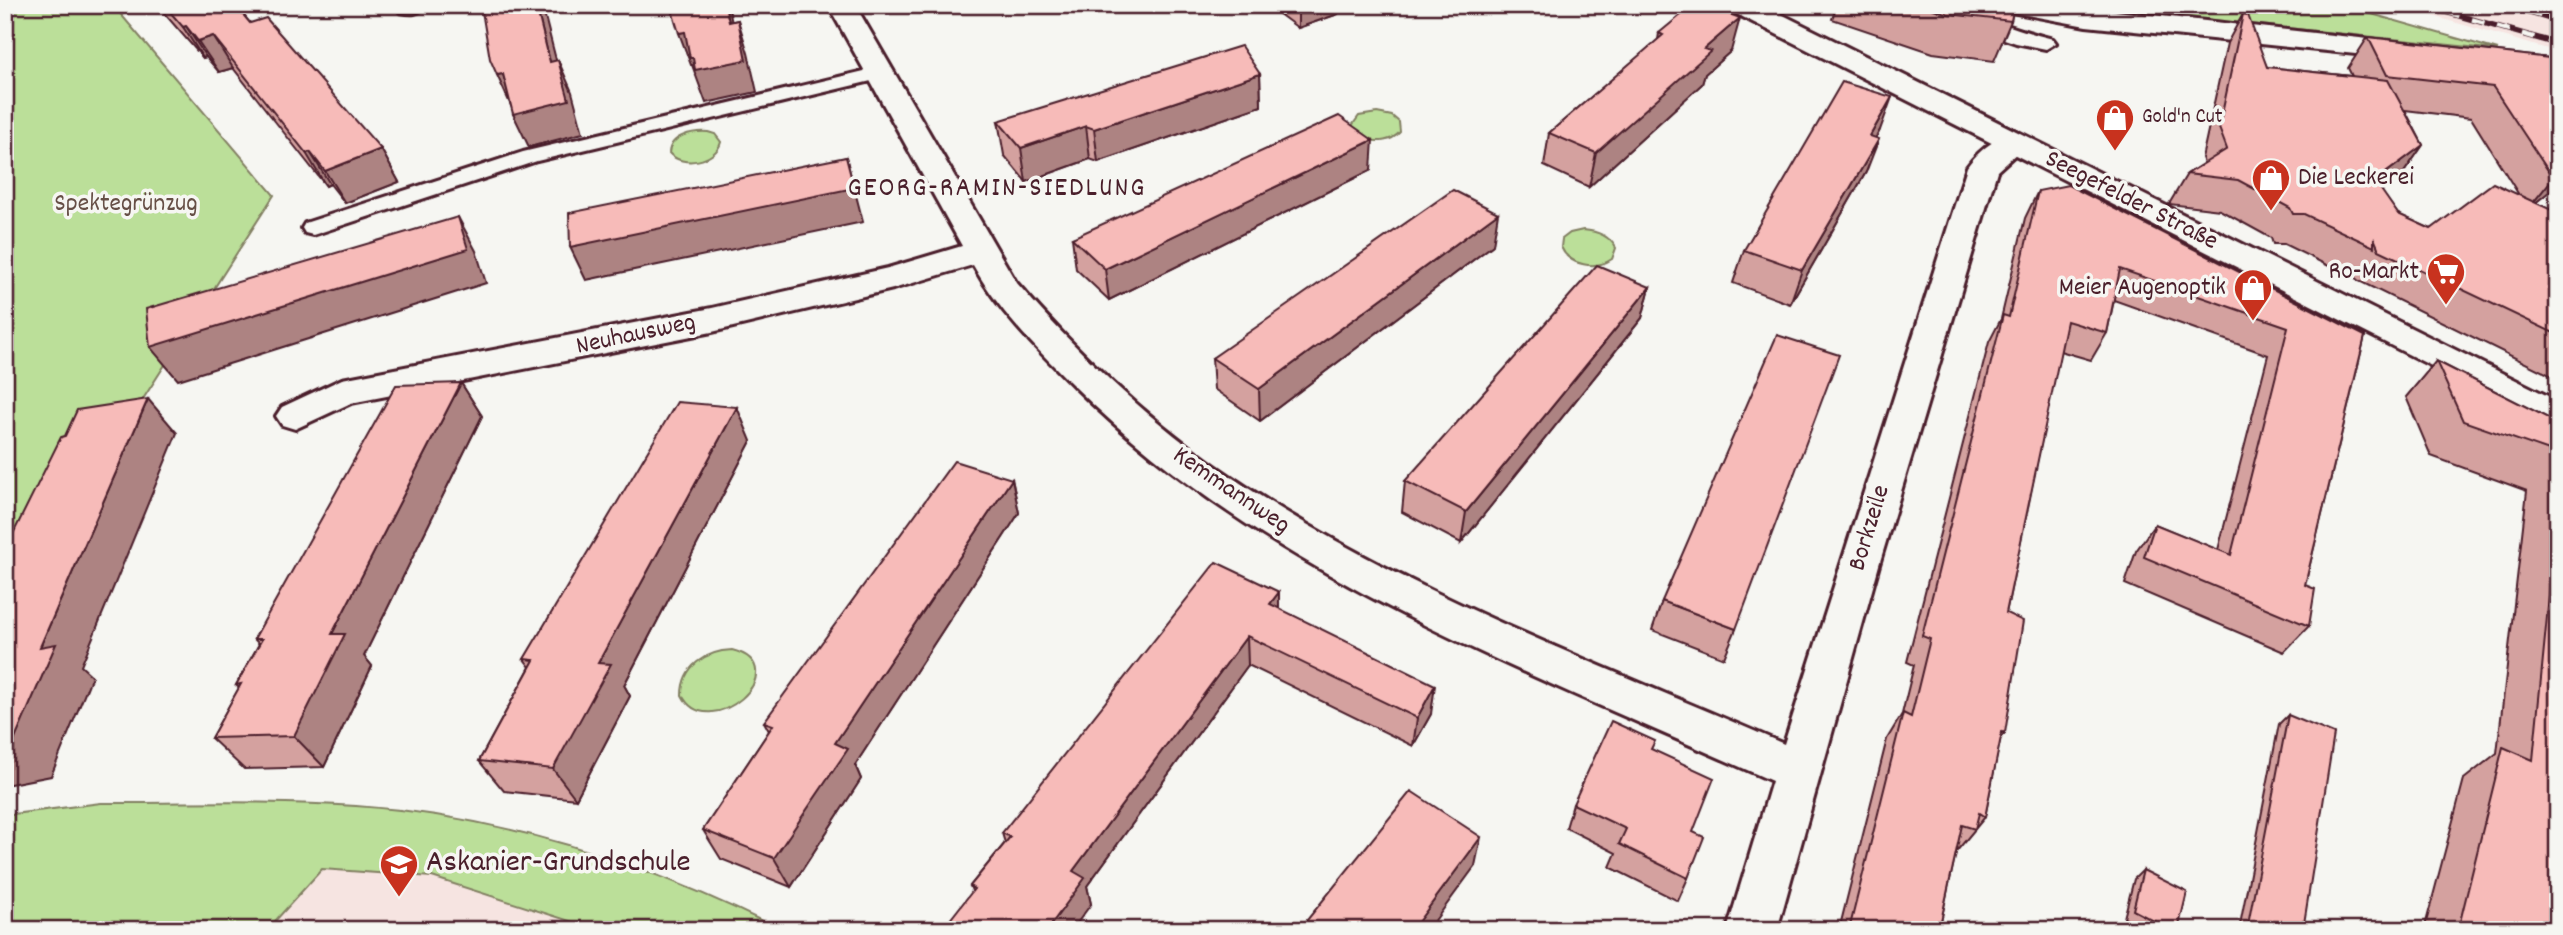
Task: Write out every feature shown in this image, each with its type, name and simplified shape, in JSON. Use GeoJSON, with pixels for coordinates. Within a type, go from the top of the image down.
{"type":"FeatureCollection","features":[{"type":"Feature","properties":{"kind":"street","name":"Kemmannweg"},"geometry":{"type":"LineString","coordinates":[[841,5],[979,252],[1003,289],[1038,330],[1126,414],[1200,475],[1298,537],[1425,607],[1798,771]]}},
{"type":"Feature","properties":{"kind":"street","name":"Seegefelder Straße"},"geometry":{"type":"LineString","coordinates":[[1741,5],[2558,417]]}},
{"type":"Feature","properties":{"kind":"street"},"geometry":{"type":"LineString","coordinates":[[2016,5],[2086,18],[2437,55]]}},
{"type":"Feature","properties":{"kind":"street","name":"Borkzeile"},"geometry":{"type":"LineString","coordinates":[[1752,930],[1858,565],[1983,167],[2014,142]]}},
{"type":"Feature","properties":{"kind":"street","name":"Neuhausweg"},"geometry":{"type":"LineString","coordinates":[[295,416],[342,392],[533,357],[712,320],[892,278],[979,252]]}},
{"type":"Feature","properties":{"kind":"lane"},"geometry":{"type":"LineString","coordinates":[[1924,5],[2023,39],[2046,43]]}},
{"type":"Feature","properties":{"kind":"lane"},"geometry":{"type":"LineString","coordinates":[[313,228],[530,156],[881,73]]}},
{"type":"Feature","properties":{"kind":"shaded area"},"geometry":{"type":"Polygon","coordinates":[[[2378,5],[2558,5],[2558,52],[2398,6],[2396,10],[2378,5]]]}},
{"type":"Feature","properties":{"kind":"shaded area","name":"Askanier-Grundschule"},"geometry":{"type":"Polygon","coordinates":[[[322,869],[432,877],[598,930],[267,930],[322,869]]]}},
{"type":"Feature","properties":{"kind":"green space","name":"Spektegrünzug"},"geometry":{"type":"Polygon","coordinates":[[[5,5],[113,5],[274,195],[5,614],[5,5]]]}},
{"type":"Feature","properties":{"kind":"green space"},"geometry":{"type":"Polygon","coordinates":[[[2097,5],[2340,5],[2498,50],[2135,12],[2097,5]]]}},
{"type":"Feature","properties":{"kind":"green space"},"geometry":{"type":"Polygon","coordinates":[[[1377,113],[1392,116],[1399,122],[1400,132],[1389,139],[1371,141],[1351,127],[1359,116],[1377,113]]]}},
{"type":"Feature","properties":{"kind":"green space"},"geometry":{"type":"Polygon","coordinates":[[[708,132],[715,134],[721,142],[718,149],[706,158],[698,161],[682,160],[669,153],[673,142],[683,135],[708,132]]]}},
{"type":"Feature","properties":{"kind":"green space"},"geometry":{"type":"Polygon","coordinates":[[[1583,230],[1598,233],[1610,240],[1616,248],[1612,259],[1591,265],[1576,262],[1565,253],[1561,247],[1562,239],[1570,233],[1583,230]]]}},
{"type":"Feature","properties":{"kind":"green space"},"geometry":{"type":"Polygon","coordinates":[[[732,650],[750,659],[756,672],[752,685],[742,698],[727,708],[710,712],[694,709],[682,695],[686,676],[691,668],[713,653],[732,650]]]}},
{"type":"Feature","properties":{"kind":"green space"},"geometry":{"type":"Polygon","coordinates":[[[101,803],[324,804],[411,811],[466,820],[520,832],[627,864],[680,884],[781,930],[598,930],[432,877],[322,869],[267,930],[5,930],[5,815],[101,803]]]}},
{"type":"Feature","properties":{"kind":"building"},"geometry":{"type":"Polygon","coordinates":[[[164,5],[235,5],[250,23],[266,18],[381,149],[325,171],[310,152],[306,153],[213,36],[198,41],[164,5]]]}},
{"type":"Feature","properties":{"kind":"building"},"geometry":{"type":"Polygon","coordinates":[[[481,5],[536,5],[550,62],[558,60],[569,100],[513,114],[503,74],[497,75],[490,59],[481,5]]]}},
{"type":"Feature","properties":{"kind":"building"},"geometry":{"type":"Polygon","coordinates":[[[671,5],[725,5],[729,22],[738,20],[746,60],[695,70],[685,32],[679,33],[671,5]]]}},
{"type":"Feature","properties":{"kind":"building"},"geometry":{"type":"Polygon","coordinates":[[[1693,5],[1705,5],[1740,18],[1704,49],[1711,51],[1596,153],[1549,133],[1663,35],[1659,33],[1693,5]]]}},
{"type":"Feature","properties":{"kind":"building"},"geometry":{"type":"Polygon","coordinates":[[[1922,5],[2014,5],[2011,21],[1948,14],[1922,5]]]}},
{"type":"Feature","properties":{"kind":"building"},"geometry":{"type":"Polygon","coordinates":[[[2243,14],[2248,15],[2267,67],[2388,80],[2423,145],[2375,181],[2398,214],[2431,229],[2493,183],[2558,213],[2558,335],[2379,250],[2374,238],[2374,247],[2304,214],[2293,214],[2290,208],[2238,180],[2187,174],[2227,149],[2219,128],[2243,14]]]}},
{"type":"Feature","properties":{"kind":"building"},"geometry":{"type":"Polygon","coordinates":[[[2368,37],[2558,59],[2558,174],[2553,178],[2493,87],[2387,75],[2368,37]]]}},
{"type":"Feature","properties":{"kind":"building"},"geometry":{"type":"Polygon","coordinates":[[[1241,46],[1260,74],[1094,129],[1086,126],[1021,148],[998,121],[1241,46]]]}},
{"type":"Feature","properties":{"kind":"building"},"geometry":{"type":"Polygon","coordinates":[[[1842,82],[1892,97],[1870,136],[1879,139],[1802,270],[1744,250],[1842,82]]]}},
{"type":"Feature","properties":{"kind":"building"},"geometry":{"type":"Polygon","coordinates":[[[1339,116],[1373,140],[1105,269],[1072,238],[1339,116]]]}},
{"type":"Feature","properties":{"kind":"building"},"geometry":{"type":"Polygon","coordinates":[[[846,157],[854,188],[570,247],[569,213],[846,157]]]}},
{"type":"Feature","properties":{"kind":"building"},"geometry":{"type":"Polygon","coordinates":[[[2068,185],[2365,336],[2305,585],[2315,589],[2309,626],[2144,557],[2155,524],[2231,555],[2288,327],[2120,269],[2107,333],[2067,321],[2006,613],[2023,621],[2005,733],[2002,732],[1985,817],[1979,813],[1975,829],[1962,825],[1939,930],[1849,930],[1903,713],[1911,717],[1930,639],[1922,636],[2003,315],[2009,317],[2038,191],[2068,185]]]}},
{"type":"Feature","properties":{"kind":"building"},"geometry":{"type":"Polygon","coordinates":[[[1453,190],[1498,213],[1259,389],[1212,358],[1453,190]]]}},
{"type":"Feature","properties":{"kind":"building"},"geometry":{"type":"Polygon","coordinates":[[[458,217],[468,249],[150,347],[146,309],[458,217]]]}},
{"type":"Feature","properties":{"kind":"building"},"geometry":{"type":"Polygon","coordinates":[[[1597,265],[1650,287],[1466,512],[1405,481],[1597,265]]]}},
{"type":"Feature","properties":{"kind":"building"},"geometry":{"type":"Polygon","coordinates":[[[1777,335],[1839,355],[1736,629],[1662,601],[1777,335]]]}},
{"type":"Feature","properties":{"kind":"building"},"geometry":{"type":"Polygon","coordinates":[[[2436,361],[2558,423],[2558,454],[2463,421],[2436,361]]]}},
{"type":"Feature","properties":{"kind":"building"},"geometry":{"type":"Polygon","coordinates":[[[461,383],[332,634],[345,634],[294,736],[211,738],[262,639],[254,639],[396,385],[461,383]]]}},
{"type":"Feature","properties":{"kind":"building"},"geometry":{"type":"Polygon","coordinates":[[[148,399],[40,647],[56,644],[12,746],[5,747],[5,550],[77,410],[148,399]]]}},
{"type":"Feature","properties":{"kind":"building"},"geometry":{"type":"Polygon","coordinates":[[[677,402],[737,407],[598,663],[611,664],[553,769],[479,761],[534,660],[524,659],[677,402]]]}},
{"type":"Feature","properties":{"kind":"building"},"geometry":{"type":"Polygon","coordinates":[[[954,461],[1012,479],[835,743],[848,749],[774,858],[703,830],[773,725],[764,722],[954,461]]]}},
{"type":"Feature","properties":{"kind":"building"},"geometry":{"type":"Polygon","coordinates":[[[2558,504],[2558,930],[2458,930],[2503,747],[2533,760],[2558,504]]]}},
{"type":"Feature","properties":{"kind":"building"},"geometry":{"type":"Polygon","coordinates":[[[1216,562],[1279,592],[1270,604],[1435,685],[1417,718],[1247,636],[1073,871],[1085,878],[1047,930],[942,930],[974,889],[970,886],[1010,837],[1002,833],[1216,562]]]}},
{"type":"Feature","properties":{"kind":"building"},"geometry":{"type":"Polygon","coordinates":[[[2288,715],[2334,734],[2303,930],[2247,930],[2288,715]]]}},
{"type":"Feature","properties":{"kind":"building"},"geometry":{"type":"Polygon","coordinates":[[[1611,721],[1655,741],[1651,749],[1714,778],[1693,832],[1704,837],[1688,878],[1619,844],[1626,829],[1573,804],[1611,721]]]}},
{"type":"Feature","properties":{"kind":"building"},"geometry":{"type":"Polygon","coordinates":[[[1411,791],[1481,837],[1412,930],[1299,930],[1411,791]]]}},
{"type":"Feature","properties":{"kind":"building"},"geometry":{"type":"Polygon","coordinates":[[[2143,870],[2187,892],[2178,930],[2171,930],[2133,910],[2143,870]]]}},
{"type":"Feature","properties":{"kind":"railway"},"geometry":{"type":"LineString","coordinates":[[2422,5],[2558,44]]}},
{"type":"Feature","properties":{"kind":"railway"},"geometry":{"type":"LineString","coordinates":[[2503,5],[2558,21]]}},
{"type":"Feature","properties":{"kind":"place","name":"Gold'n Cut"},"geometry":{"type":"Point","coordinates":[2115,152]}},
{"type":"Feature","properties":{"kind":"place","name":"Die Leckerei"},"geometry":{"type":"Point","coordinates":[2271,212]}},
{"type":"Feature","properties":{"kind":"place","name":"Ro-Markt"},"geometry":{"type":"Point","coordinates":[2446,306]}},
{"type":"Feature","properties":{"kind":"place","name":"Meier Augenoptik"},"geometry":{"type":"Point","coordinates":[2253,322]}},
{"type":"Feature","properties":{"kind":"place","name":"Askanier-Grundschule"},"geometry":{"type":"Point","coordinates":[399,898]}},
{"type":"Feature","properties":{"kind":"district","name":"GEORG-RAMIN-SIEDLUNG"},"geometry":{"type":"Point","coordinates":[997,190]}}]}
